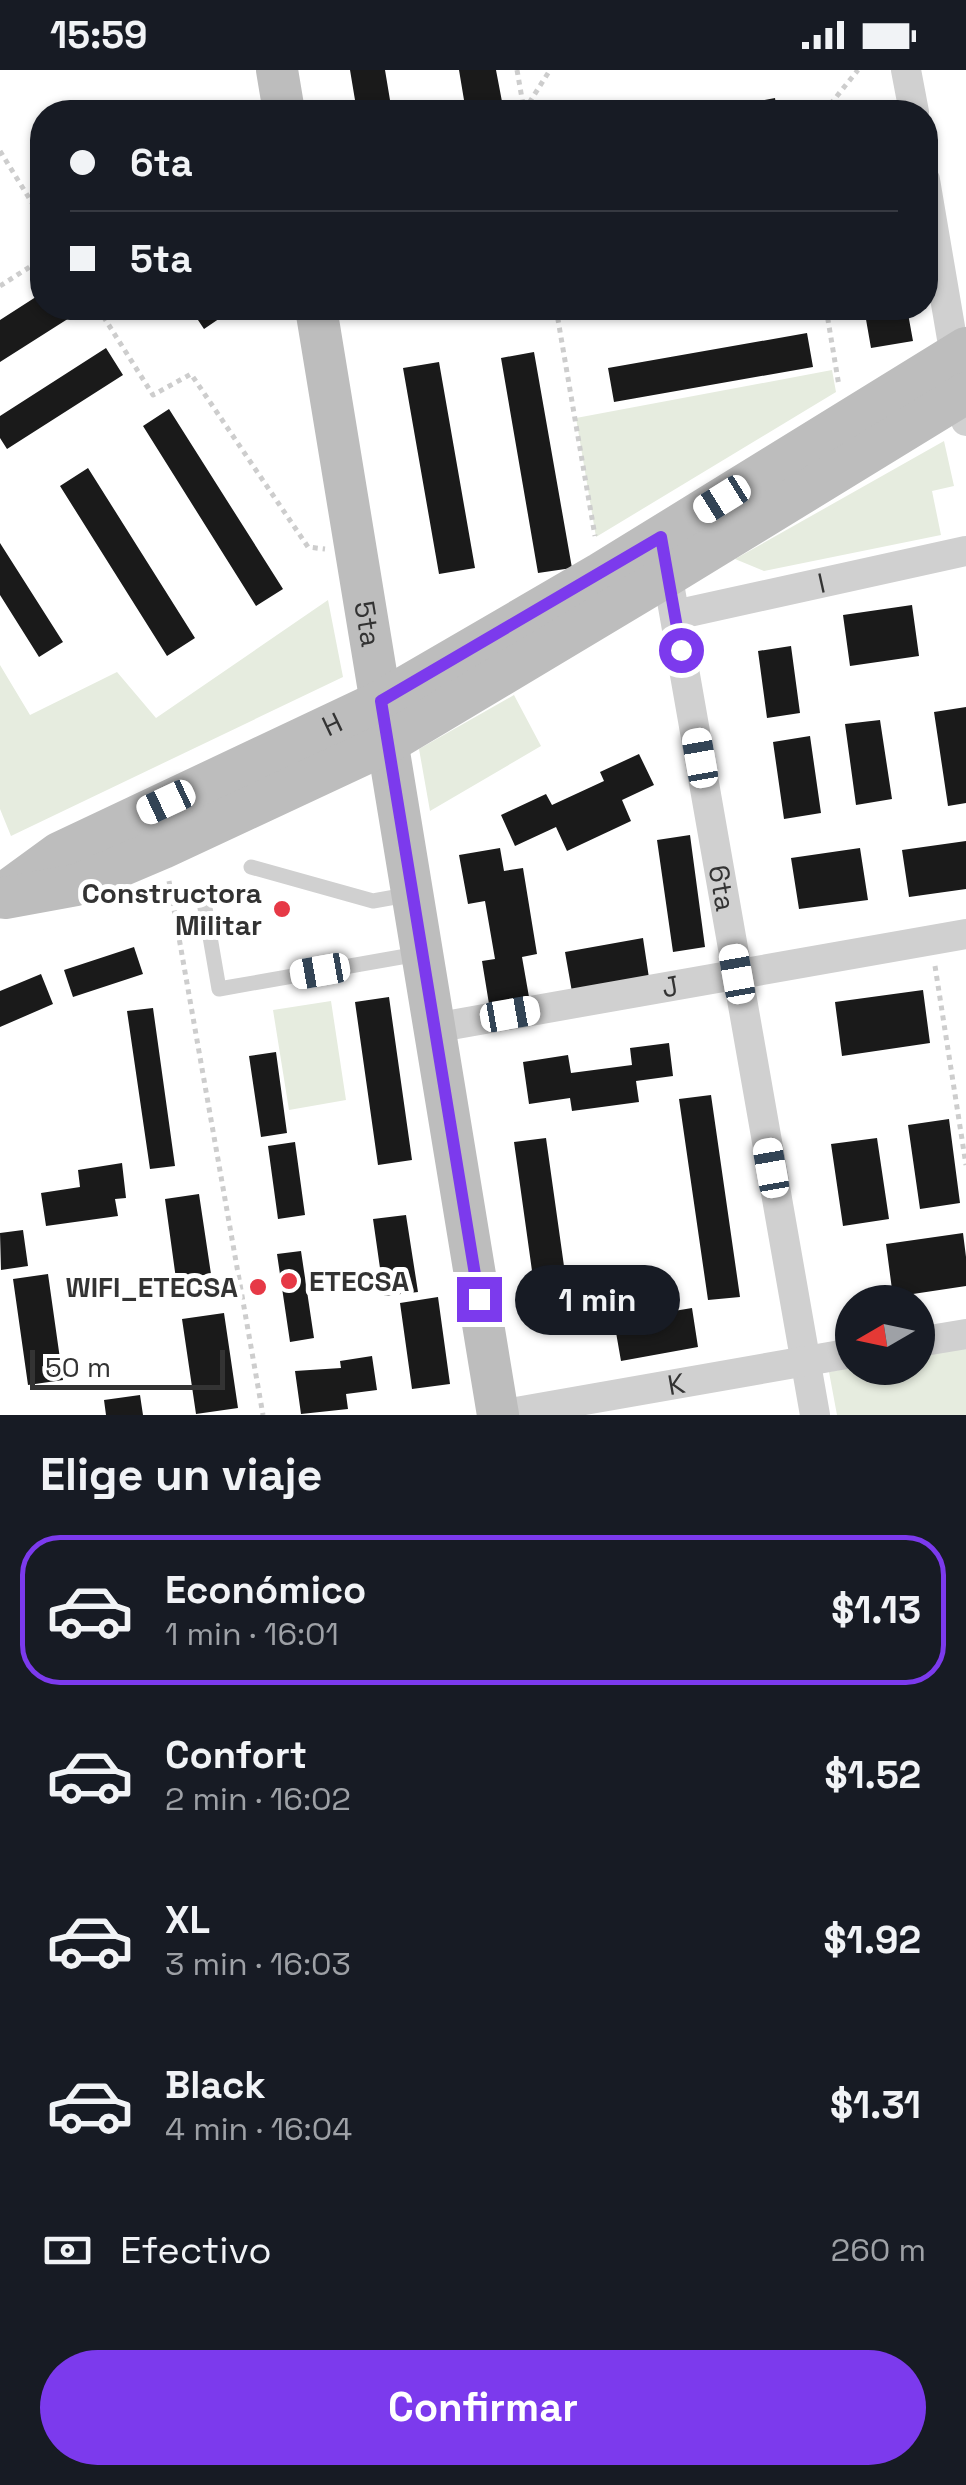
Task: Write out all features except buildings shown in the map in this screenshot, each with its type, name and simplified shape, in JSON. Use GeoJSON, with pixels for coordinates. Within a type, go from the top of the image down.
{"type":"FeatureCollection","features":[{"type":"Feature","properties":{"kind":"street"},"geometry":{"type":"LineString","coordinates":[[277,70],[282,100]]}},
{"type":"Feature","properties":{"kind":"street"},"geometry":{"type":"LineString","coordinates":[[906,70],[912,100]]}},
{"type":"Feature","properties":{"kind":"street"},"geometry":{"type":"LineString","coordinates":[[938,249],[963,383]]}},
{"type":"Feature","properties":{"kind":"street","name":"5ta"},"geometry":{"type":"LineString","coordinates":[[318,320],[498,1415]]}},
{"type":"Feature","properties":{"kind":"street","name":"H"},"geometry":{"type":"LineString","coordinates":[[0,897],[59,852],[381,701],[602,573],[668,576],[844,423],[963,383]]}},
{"type":"Feature","properties":{"kind":"street","name":"H"},"geometry":{"type":"LineString","coordinates":[[0,897],[76,886],[388,743],[668,576],[963,383]]}},
{"type":"Feature","properties":{"kind":"street","name":"I"},"geometry":{"type":"LineString","coordinates":[[668,576],[966,551]]}},
{"type":"Feature","properties":{"kind":"street","name":"6ta"},"geometry":{"type":"LineString","coordinates":[[668,576],[815,1415]]}},
{"type":"Feature","properties":{"kind":"street","name":"J"},"geometry":{"type":"LineString","coordinates":[[434,1028],[966,934]]}},
{"type":"Feature","properties":{"kind":"street"},"geometry":{"type":"LineString","coordinates":[[935,1339],[966,1334]]}},
{"type":"Feature","properties":{"kind":"street","name":"K"},"geometry":{"type":"LineString","coordinates":[[498,1415],[835,1357]]}},
{"type":"Feature","properties":{"kind":"lane"},"geometry":{"type":"LineString","coordinates":[[251,868],[373,901],[412,894]]}},
{"type":"Feature","properties":{"kind":"lane"},"geometry":{"type":"LineString","coordinates":[[204,902],[219,989],[422,954]]}},
{"type":"Feature","properties":{"kind":"path"},"geometry":{"type":"LineString","coordinates":[[518,70],[522,100]]}},
{"type":"Feature","properties":{"kind":"path"},"geometry":{"type":"LineString","coordinates":[[531,100],[550,70]]}},
{"type":"Feature","properties":{"kind":"path"},"geometry":{"type":"LineString","coordinates":[[834,100],[858,70]]}},
{"type":"Feature","properties":{"kind":"path"},"geometry":{"type":"LineString","coordinates":[[0,151],[30,199]]}},
{"type":"Feature","properties":{"kind":"path"},"geometry":{"type":"LineString","coordinates":[[0,286],[30,267]]}},
{"type":"Feature","properties":{"kind":"path"},"geometry":{"type":"LineString","coordinates":[[106,320],[153,394],[191,374],[308,547],[356,552]]}},
{"type":"Feature","properties":{"kind":"path"},"geometry":{"type":"LineString","coordinates":[[558,320],[602,573]]}},
{"type":"Feature","properties":{"kind":"path"},"geometry":{"type":"LineString","coordinates":[[828,320],[844,423]]}},
{"type":"Feature","properties":{"kind":"path"},"geometry":{"type":"LineString","coordinates":[[164,848],[263,1415]]}},
{"type":"Feature","properties":{"kind":"path"},"geometry":{"type":"LineString","coordinates":[[932,940],[966,1165]]}},
{"type":"Feature","properties":{"kind":"shaded area"},"geometry":{"type":"Polygon","coordinates":[[[832,370],[836,392],[596,537],[576,418],[832,370]]]}},
{"type":"Feature","properties":{"kind":"shaded area"},"geometry":{"type":"Polygon","coordinates":[[[944,441],[954,486],[932,491],[941,535],[764,571],[735,559],[944,441]]]}},
{"type":"Feature","properties":{"kind":"shaded area"},"geometry":{"type":"Polygon","coordinates":[[[328,600],[343,677],[11,836],[0,809],[0,665],[30,715],[117,672],[156,718],[328,600]]]}},
{"type":"Feature","properties":{"kind":"shaded area"},"geometry":{"type":"Polygon","coordinates":[[[514,695],[541,746],[430,811],[419,749],[514,695]]]}},
{"type":"Feature","properties":{"kind":"shaded area"},"geometry":{"type":"Polygon","coordinates":[[[331,1001],[346,1100],[289,1110],[273,1010],[331,1001]]]}},
{"type":"Feature","properties":{"kind":"shaded area"},"geometry":{"type":"Polygon","coordinates":[[[966,1346],[966,1415],[837,1415],[829,1372],[835,1371],[835,1385],[935,1385],[935,1352],[966,1346]]]}},
{"type":"Feature","properties":{"kind":"place","name":"Constructora Militar"},"geometry":{"type":"Point","coordinates":[282,909]}},
{"type":"Feature","properties":{"kind":"place","name":"ETECSA"},"geometry":{"type":"Point","coordinates":[289,1281]}},
{"type":"Feature","properties":{"kind":"place","name":"WIFI_ETECSA"},"geometry":{"type":"Point","coordinates":[258,1287]}},
{"type":"Feature","properties":{"kind":"route"},"geometry":{"type":"LineString","coordinates":[[479,1299],[381,701],[661,537],[681,650]]}}]}
